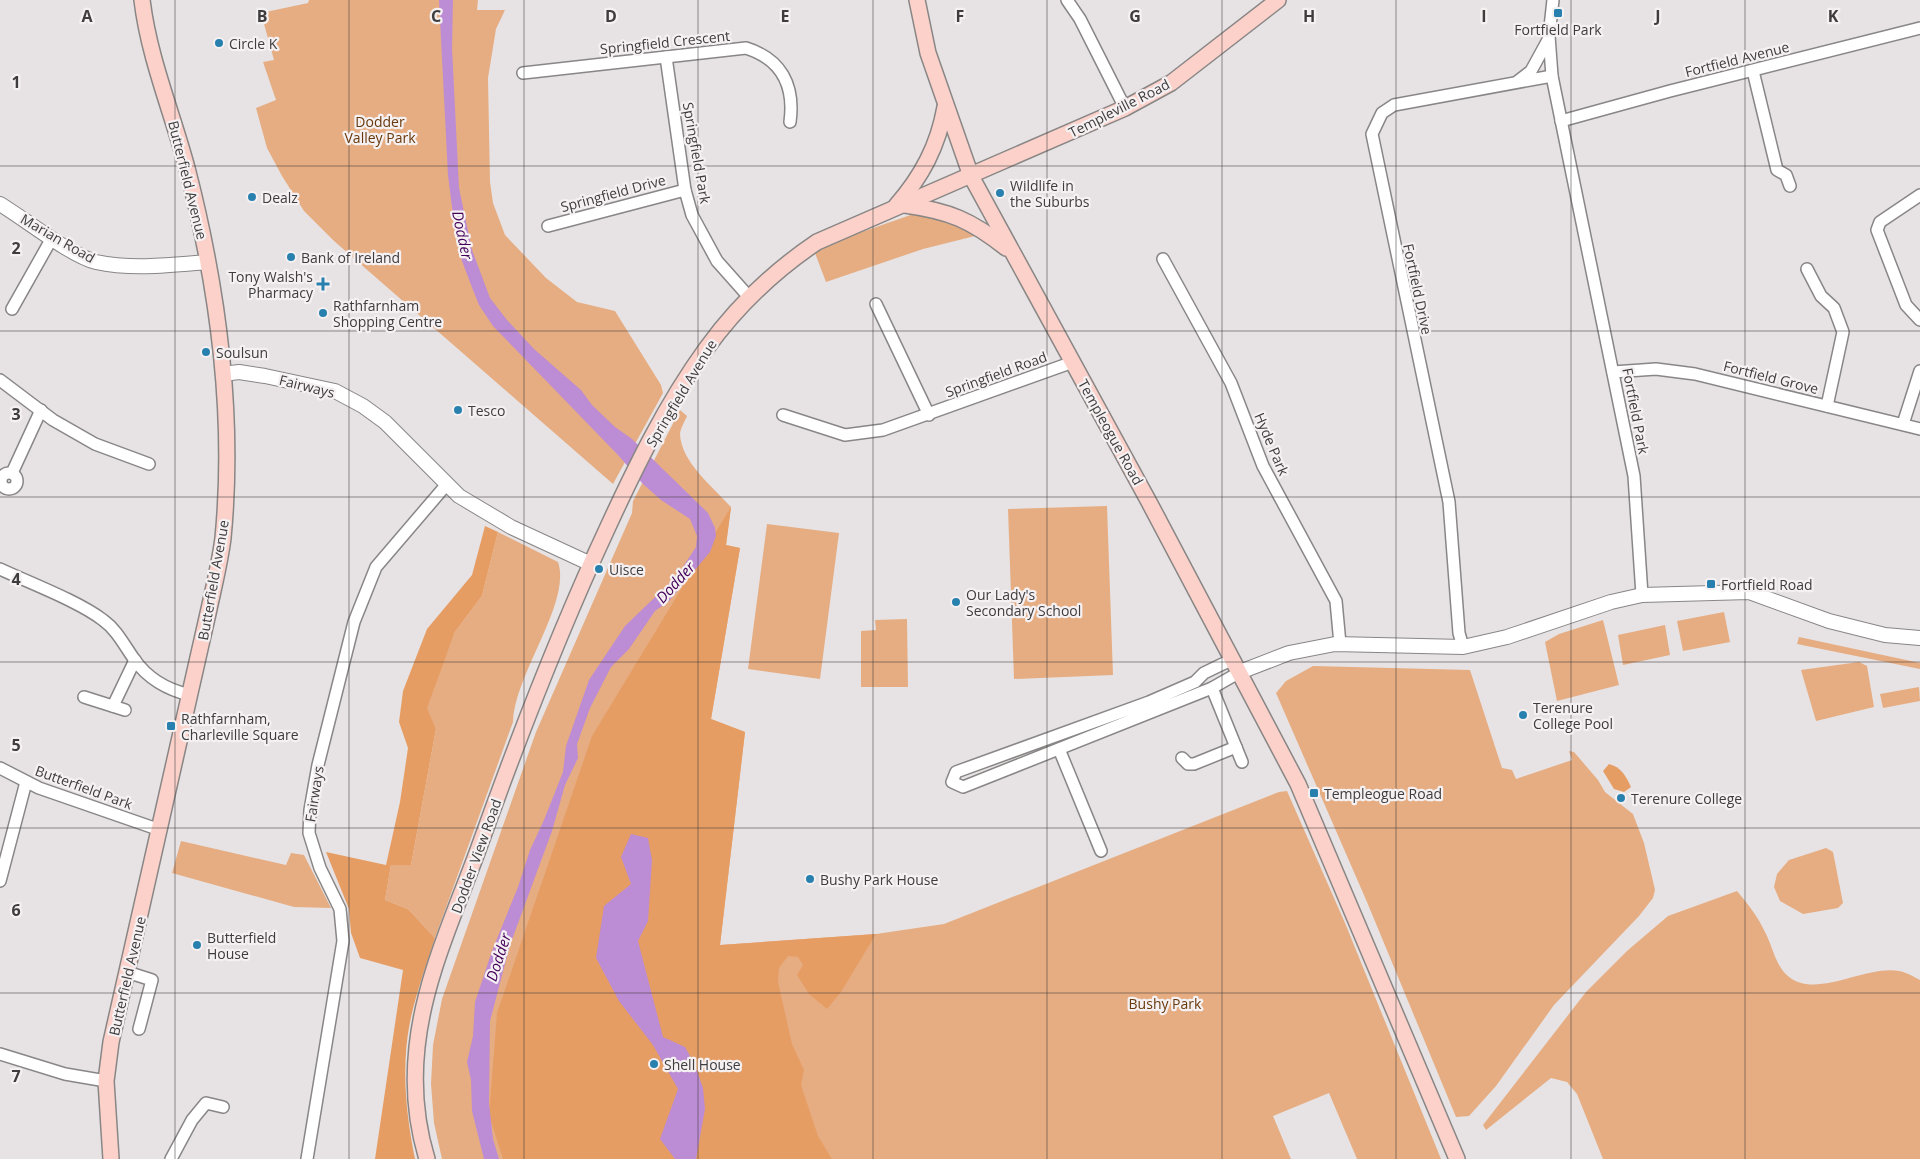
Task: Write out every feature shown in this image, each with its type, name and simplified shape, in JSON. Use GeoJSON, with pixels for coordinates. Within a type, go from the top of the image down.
{"type":"FeatureCollection","features":[{"type":"Feature","properties":{"kind":"main road","name":"Butterfield Avenue"},"geometry":{"type":"LineString","coordinates":[[111,1159],[106,1081],[111,1042],[160,830],[222,541],[226,488],[223,374],[208,262],[187,168],[147,31],[142,0]]}},
{"type":"Feature","properties":{"kind":"main road","name":"Templeogue Road"},"geometry":{"type":"LineString","coordinates":[[917,0],[928,54],[971,176],[1073,362],[1298,784],[1457,1159]]}},
{"type":"Feature","properties":{"kind":"main road","name":"Templeville Road"},"geometry":{"type":"LineString","coordinates":[[971,176],[1125,108],[1171,83],[1278,0]]}},
{"type":"Feature","properties":{"kind":"main road"},"geometry":{"type":"LineString","coordinates":[[898,207],[922,172],[941,130],[945,106]]}},
{"type":"Feature","properties":{"kind":"main road","name":"Springfield Avenue"},"geometry":{"type":"LineString","coordinates":[[591,564],[650,443],[704,351],[749,297],[817,242],[971,176]]}},
{"type":"Feature","properties":{"kind":"main road"},"geometry":{"type":"LineString","coordinates":[[898,207],[926,208],[970,222],[1012,253]]}},
{"type":"Feature","properties":{"kind":"main road","name":"Dodder View Road"},"geometry":{"type":"LineString","coordinates":[[427,1159],[419,1124],[415,1072],[419,1033],[428,993],[511,756],[591,564]]}},
{"type":"Feature","properties":{"kind":"street"},"geometry":{"type":"LineString","coordinates":[[1067,0],[1080,19],[1125,108]]}},
{"type":"Feature","properties":{"kind":"street","name":"Fortfield Park"},"geometry":{"type":"LineString","coordinates":[[1553,0],[1549,36],[1552,76],[1634,476],[1642,595]]}},
{"type":"Feature","properties":{"kind":"street","name":"Fortfield Avenue"},"geometry":{"type":"LineString","coordinates":[[1561,121],[1920,28]]}},
{"type":"Feature","properties":{"kind":"street"},"geometry":{"type":"LineString","coordinates":[[1517,82],[1531,72],[1549,36]]}},
{"type":"Feature","properties":{"kind":"street","name":"Springfield Crescent"},"geometry":{"type":"LineString","coordinates":[[523,73],[746,48],[762,53],[775,63],[783,74],[792,102],[790,122]]}},
{"type":"Feature","properties":{"kind":"street","name":"Springfield Park"},"geometry":{"type":"LineString","coordinates":[[666,57],[685,190],[692,215],[704,241],[717,261],[749,297]]}},
{"type":"Feature","properties":{"kind":"street"},"geometry":{"type":"LineString","coordinates":[[1753,70],[1777,170],[1786,175],[1790,186]]}},
{"type":"Feature","properties":{"kind":"street","name":"Fortfield Drive"},"geometry":{"type":"LineString","coordinates":[[1463,647],[1459,633],[1449,502],[1372,134],[1382,113],[1394,105],[1552,76]]}},
{"type":"Feature","properties":{"kind":"street","name":"Springfield Drive"},"geometry":{"type":"LineString","coordinates":[[548,226],[685,190]]}},
{"type":"Feature","properties":{"kind":"street"},"geometry":{"type":"LineString","coordinates":[[1920,196],[1880,222],[1877,230],[1906,305],[1920,320]]}},
{"type":"Feature","properties":{"kind":"street","name":"Marian Road"},"geometry":{"type":"LineString","coordinates":[[0,204],[52,238],[95,262],[119,265],[164,266],[208,262]]}},
{"type":"Feature","properties":{"kind":"street"},"geometry":{"type":"LineString","coordinates":[[12,309],[52,238]]}},
{"type":"Feature","properties":{"kind":"street","name":"Hyde Park"},"geometry":{"type":"LineString","coordinates":[[1163,259],[1231,383],[1263,466],[1336,601],[1340,644]]}},
{"type":"Feature","properties":{"kind":"street"},"geometry":{"type":"LineString","coordinates":[[1807,269],[1821,296],[1834,308],[1844,332],[1827,406]]}},
{"type":"Feature","properties":{"kind":"street"},"geometry":{"type":"LineString","coordinates":[[876,304],[929,415]]}},
{"type":"Feature","properties":{"kind":"street","name":"Springfield Road"},"geometry":{"type":"LineString","coordinates":[[783,415],[845,435],[883,430],[1073,362]]}},
{"type":"Feature","properties":{"kind":"street","name":"Fortfield Grove"},"geometry":{"type":"LineString","coordinates":[[1613,372],[1656,370],[1695,374],[1920,429]]}},
{"type":"Feature","properties":{"kind":"street"},"geometry":{"type":"LineString","coordinates":[[1903,424],[1920,371]]}},
{"type":"Feature","properties":{"kind":"street","name":"Fairways"},"geometry":{"type":"LineString","coordinates":[[223,374],[239,372],[335,391],[363,406],[386,422],[459,496],[511,528],[591,564]]}},
{"type":"Feature","properties":{"kind":"street"},"geometry":{"type":"LineString","coordinates":[[0,380],[53,420],[95,444],[149,464]]}},
{"type":"Feature","properties":{"kind":"street"},"geometry":{"type":"LineString","coordinates":[[2,493],[2,477],[5,474],[12,473],[41,410]]}},
{"type":"Feature","properties":{"kind":"street","name":"Fairways"},"geometry":{"type":"LineString","coordinates":[[307,1159],[343,941],[340,910],[320,868],[309,833],[310,810],[318,765],[354,622],[376,567],[447,484]]}},
{"type":"Feature","properties":{"kind":"street"},"geometry":{"type":"LineString","coordinates":[[0,569],[102,618],[119,635],[135,660],[151,675],[190,694]]}},
{"type":"Feature","properties":{"kind":"street"},"geometry":{"type":"LineString","coordinates":[[1236,666],[1212,688],[964,787],[952,782],[956,772],[1149,702],[1196,682],[1204,673],[1289,653],[1340,644],[1422,648],[1463,647],[1507,636],[1611,602],[1642,595],[1749,592],[1829,621],[1885,635],[1920,638]]}},
{"type":"Feature","properties":{"kind":"street"},"geometry":{"type":"LineString","coordinates":[[113,706],[135,660]]}},
{"type":"Feature","properties":{"kind":"street"},"geometry":{"type":"LineString","coordinates":[[1212,688],[1242,762]]}},
{"type":"Feature","properties":{"kind":"street"},"geometry":{"type":"LineString","coordinates":[[84,697],[125,710]]}},
{"type":"Feature","properties":{"kind":"street"},"geometry":{"type":"LineString","coordinates":[[1182,758],[1188,764],[1194,764],[1236,747]]}},
{"type":"Feature","properties":{"kind":"street"},"geometry":{"type":"LineString","coordinates":[[1059,749],[1101,851]]}},
{"type":"Feature","properties":{"kind":"street","name":"Butterfield Park"},"geometry":{"type":"LineString","coordinates":[[0,768],[26,782],[88,807],[160,830]]}},
{"type":"Feature","properties":{"kind":"street"},"geometry":{"type":"LineString","coordinates":[[0,881],[26,782]]}},
{"type":"Feature","properties":{"kind":"street"},"geometry":{"type":"LineString","coordinates":[[127,972],[152,980],[139,1029]]}},
{"type":"Feature","properties":{"kind":"street"},"geometry":{"type":"LineString","coordinates":[[0,1054],[65,1074],[106,1081]]}},
{"type":"Feature","properties":{"kind":"street"},"geometry":{"type":"LineString","coordinates":[[171,1159],[192,1120],[206,1103],[224,1107]]}},
{"type":"Feature","properties":{"kind":"green space","name":"Dodder Valley Park"},"geometry":{"type":"Polygon","coordinates":[[[309,0],[478,0],[477,10],[505,10],[496,29],[488,78],[490,182],[493,203],[505,235],[546,278],[577,302],[615,311],[661,385],[663,393],[613,484],[334,241],[304,211],[282,176],[267,148],[256,108],[276,100],[263,62],[274,60],[261,13],[308,3],[309,0]]]}},
{"type":"Feature","properties":{"kind":"green space"},"geometry":{"type":"Polygon","coordinates":[[[919,212],[983,234],[923,249],[826,282],[815,253],[839,240],[919,212]]]}},
{"type":"Feature","properties":{"kind":"green space","name":"Bushy Park"},"geometry":{"type":"Polygon","coordinates":[[[680,410],[687,416],[680,434],[686,454],[699,474],[731,507],[726,545],[740,548],[711,719],[745,732],[720,945],[876,934],[944,924],[1279,792],[1287,791],[1345,923],[1441,1159],[1357,1159],[1329,1093],[1273,1116],[1291,1159],[442,1159],[434,1123],[431,1084],[433,1045],[442,999],[536,732],[632,513],[633,501],[680,410]]]}},
{"type":"Feature","properties":{"kind":"green space"},"geometry":{"type":"Polygon","coordinates":[[[1107,506],[1113,675],[1014,679],[1008,509],[1107,506]]]}},
{"type":"Feature","properties":{"kind":"green space"},"geometry":{"type":"Polygon","coordinates":[[[767,524],[839,533],[820,679],[748,669],[767,524]]]}},
{"type":"Feature","properties":{"kind":"green space"},"geometry":{"type":"Polygon","coordinates":[[[498,532],[558,562],[560,578],[557,597],[550,618],[522,683],[513,722],[435,938],[408,909],[385,900],[391,865],[411,865],[436,729],[426,708],[455,632],[482,596],[498,532]]]}},
{"type":"Feature","properties":{"kind":"green space"},"geometry":{"type":"Polygon","coordinates":[[[1724,612],[1730,642],[1683,651],[1677,621],[1724,612]]]}},
{"type":"Feature","properties":{"kind":"green space"},"geometry":{"type":"Polygon","coordinates":[[[907,619],[908,687],[861,687],[861,631],[876,630],[875,620],[907,619]]]}},
{"type":"Feature","properties":{"kind":"green space"},"geometry":{"type":"Polygon","coordinates":[[[1603,620],[1619,685],[1557,701],[1545,642],[1559,634],[1603,620]]]}},
{"type":"Feature","properties":{"kind":"green space"},"geometry":{"type":"Polygon","coordinates":[[[1665,625],[1670,655],[1623,665],[1618,635],[1665,625]]]}},
{"type":"Feature","properties":{"kind":"green space"},"geometry":{"type":"Polygon","coordinates":[[[1799,637],[1920,663],[1920,669],[1797,644],[1799,637]]]}},
{"type":"Feature","properties":{"kind":"green space"},"geometry":{"type":"Polygon","coordinates":[[[1859,662],[1867,666],[1874,707],[1816,721],[1801,670],[1859,662]]]}},
{"type":"Feature","properties":{"kind":"green space"},"geometry":{"type":"Polygon","coordinates":[[[1313,666],[1470,670],[1502,768],[1512,770],[1516,779],[1572,760],[1569,751],[1574,752],[1598,780],[1605,792],[1633,814],[1644,843],[1655,890],[1653,898],[1639,916],[1554,1005],[1496,1086],[1469,1116],[1456,1117],[1367,902],[1276,693],[1286,681],[1313,666]]]}},
{"type":"Feature","properties":{"kind":"green space"},"geometry":{"type":"Polygon","coordinates":[[[1919,687],[1920,701],[1883,708],[1880,694],[1919,687]]]}},
{"type":"Feature","properties":{"kind":"green space"},"geometry":{"type":"Polygon","coordinates":[[[181,841],[286,865],[291,853],[304,855],[331,908],[294,907],[172,873],[181,841]]]}},
{"type":"Feature","properties":{"kind":"green space"},"geometry":{"type":"Polygon","coordinates":[[[1826,848],[1833,852],[1843,903],[1838,908],[1803,914],[1780,901],[1774,887],[1777,874],[1789,860],[1826,848]]]}},
{"type":"Feature","properties":{"kind":"green space"},"geometry":{"type":"Polygon","coordinates":[[[1737,891],[1759,921],[1780,967],[1788,976],[1799,982],[1812,984],[1826,983],[1886,970],[1902,972],[1920,980],[1920,1159],[1603,1159],[1577,1094],[1567,1082],[1551,1078],[1486,1130],[1483,1125],[1586,992],[1627,951],[1668,916],[1737,891]]]}},
{"type":"Feature","properties":{"kind":"shaded area"},"geometry":{"type":"Polygon","coordinates":[[[731,507],[726,545],[740,548],[711,719],[745,732],[720,945],[876,934],[841,992],[827,1009],[809,994],[797,975],[803,965],[798,957],[788,956],[779,968],[778,982],[792,1044],[804,1070],[801,1085],[818,1136],[832,1159],[503,1159],[489,1115],[497,1013],[592,736],[731,507]]]}},
{"type":"Feature","properties":{"kind":"shaded area"},"geometry":{"type":"Polygon","coordinates":[[[485,526],[498,532],[482,596],[455,632],[427,708],[436,729],[411,865],[391,865],[385,900],[408,909],[435,938],[415,1001],[407,1039],[406,1090],[409,1125],[415,1159],[375,1159],[403,970],[360,958],[351,933],[349,909],[326,852],[386,865],[400,802],[408,748],[399,722],[403,691],[427,629],[472,575],[485,526]]]}},
{"type":"Feature","properties":{"kind":"shaded area"},"geometry":{"type":"Polygon","coordinates":[[[1609,764],[1623,772],[1631,787],[1624,792],[1614,789],[1603,771],[1609,764]]]}},
{"type":"Feature","properties":{"kind":"water","name":"Dodder"},"geometry":{"type":"Polygon","coordinates":[[[439,0],[453,0],[452,48],[459,188],[472,250],[490,298],[534,349],[581,390],[592,405],[615,427],[632,439],[708,513],[715,528],[716,536],[710,552],[669,601],[655,611],[629,649],[611,667],[590,708],[577,744],[578,758],[565,785],[552,831],[510,945],[490,1021],[489,1103],[493,1139],[499,1159],[484,1159],[472,1111],[471,1080],[467,1062],[473,1036],[475,1002],[530,850],[563,772],[566,746],[589,680],[625,626],[677,576],[696,547],[697,536],[690,519],[661,500],[643,484],[618,455],[493,326],[479,305],[462,261],[455,231],[448,175],[439,0]]]}},
{"type":"Feature","properties":{"kind":"water"},"geometry":{"type":"Polygon","coordinates":[[[631,834],[648,838],[652,860],[648,921],[638,941],[663,1037],[685,1047],[694,1063],[703,1088],[705,1109],[696,1159],[675,1159],[660,1139],[678,1089],[653,1045],[619,1001],[596,958],[604,906],[631,884],[621,857],[631,834]]]}},
{"type":"Feature","properties":{"kind":"place","name":"Fortfield Park"},"geometry":{"type":"Point","coordinates":[1558,13]}},
{"type":"Feature","properties":{"kind":"place","name":"Circle K"},"geometry":{"type":"Point","coordinates":[219,43]}},
{"type":"Feature","properties":{"kind":"place","name":"Wildlife in the Suburbs"},"geometry":{"type":"Point","coordinates":[1000,193]}},
{"type":"Feature","properties":{"kind":"place","name":"Dealz"},"geometry":{"type":"Point","coordinates":[252,197]}},
{"type":"Feature","properties":{"kind":"place","name":"Bank of Ireland"},"geometry":{"type":"Point","coordinates":[291,257]}},
{"type":"Feature","properties":{"kind":"place","name":"Tony Walsh's Pharmacy"},"geometry":{"type":"Point","coordinates":[323,284]}},
{"type":"Feature","properties":{"kind":"place","name":"Rathfarnham Shopping Centre"},"geometry":{"type":"Point","coordinates":[323,313]}},
{"type":"Feature","properties":{"kind":"place","name":"Soulsun"},"geometry":{"type":"Point","coordinates":[206,352]}},
{"type":"Feature","properties":{"kind":"place","name":"Tesco"},"geometry":{"type":"Point","coordinates":[458,410]}},
{"type":"Feature","properties":{"kind":"place","name":"Uisce"},"geometry":{"type":"Point","coordinates":[599,569]}},
{"type":"Feature","properties":{"kind":"place","name":"Fortfield Road"},"geometry":{"type":"Point","coordinates":[1711,584]}},
{"type":"Feature","properties":{"kind":"place","name":"Our Lady's Secondary School"},"geometry":{"type":"Point","coordinates":[956,602]}},
{"type":"Feature","properties":{"kind":"place","name":"Terenure College Pool"},"geometry":{"type":"Point","coordinates":[1523,715]}},
{"type":"Feature","properties":{"kind":"place","name":"Rathfarnham, Charleville Square"},"geometry":{"type":"Point","coordinates":[171,726]}},
{"type":"Feature","properties":{"kind":"place","name":"Templeogue Road"},"geometry":{"type":"Point","coordinates":[1314,793]}},
{"type":"Feature","properties":{"kind":"place","name":"Terenure College"},"geometry":{"type":"Point","coordinates":[1621,798]}},
{"type":"Feature","properties":{"kind":"place","name":"Bushy Park House"},"geometry":{"type":"Point","coordinates":[810,879]}},
{"type":"Feature","properties":{"kind":"place","name":"Butterfield House"},"geometry":{"type":"Point","coordinates":[197,945]}},
{"type":"Feature","properties":{"kind":"place","name":"Shell House"},"geometry":{"type":"Point","coordinates":[654,1064]}}]}
